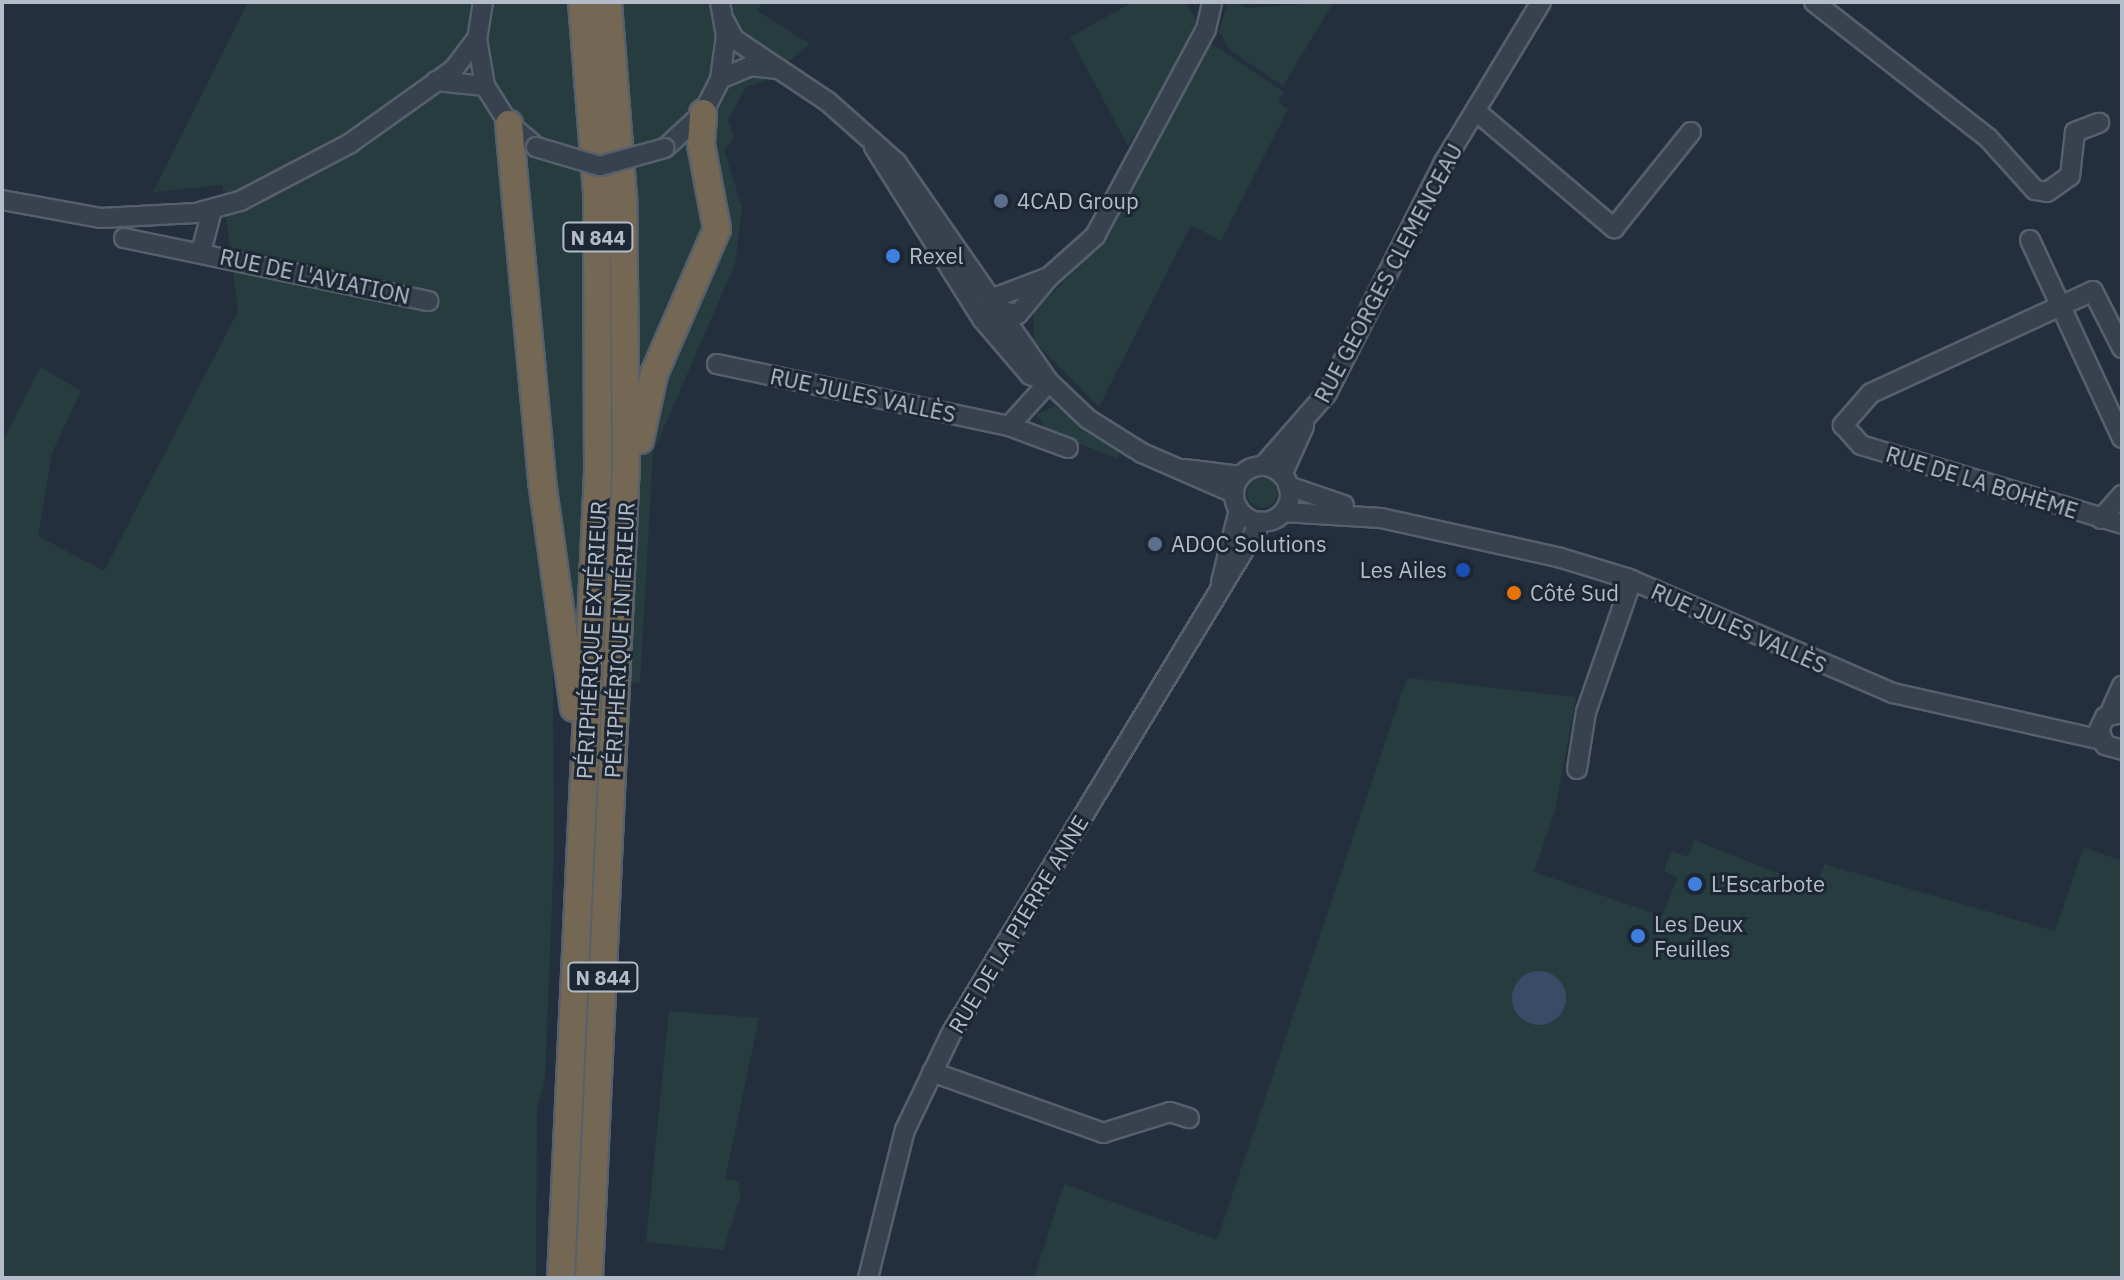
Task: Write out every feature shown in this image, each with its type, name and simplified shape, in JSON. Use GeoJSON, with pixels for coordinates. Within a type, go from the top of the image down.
{"type":"FeatureCollection","features":[{"type":"Feature","properties":{"kind":"highway","name":"PÉRIPHÉRIQUE EXTÉRIEUR"},"geometry":{"type":"LineString","coordinates":[[561,1278],[600,383],[597,193],[582,2]]}},
{"type":"Feature","properties":{"kind":"highway","name":"PÉRIPHÉRIQUE INTÉRIEUR"},"geometry":{"type":"LineString","coordinates":[[589,1278],[626,464],[623,198],[608,2]]}},
{"type":"Feature","properties":{"kind":"highway"},"geometry":{"type":"LineString","coordinates":[[626,464],[640,443],[654,374],[713,247],[703,113]]}},
{"type":"Feature","properties":{"kind":"highway"},"geometry":{"type":"LineString","coordinates":[[509,124],[542,481],[571,666],[573,770],[584,796]]}},
{"type":"Feature","properties":{"kind":"street"},"geometry":{"type":"LineString","coordinates":[[483,2],[477,39],[485,86],[509,124],[536,147],[600,166],[665,148],[703,113],[720,79],[725,22]]}},
{"type":"Feature","properties":{"kind":"street"},"geometry":{"type":"LineString","coordinates":[[720,2],[725,22],[734,39],[873,144],[993,309],[1014,361],[1049,382],[1119,441],[1238,493],[1261,522],[1284,512]]}},
{"type":"Feature","properties":{"kind":"street"},"geometry":{"type":"LineString","coordinates":[[993,309],[1018,314],[1049,277],[1095,236],[1206,29],[1212,2]]}},
{"type":"Feature","properties":{"kind":"street","name":"RUE GEORGES CLEMENCEAU"},"geometry":{"type":"LineString","coordinates":[[1284,512],[1285,480],[1307,419],[1541,2]]}},
{"type":"Feature","properties":{"kind":"street"},"geometry":{"type":"LineString","coordinates":[[1814,2],[1988,138],[2035,190],[2047,192],[2070,176],[2075,132],[2099,123]]}},
{"type":"Feature","properties":{"kind":"street"},"geometry":{"type":"LineString","coordinates":[[2,200],[101,218],[212,210],[318,164],[436,81],[477,39]]}},
{"type":"Feature","properties":{"kind":"street"},"geometry":{"type":"LineString","coordinates":[[720,79],[750,66],[779,70]]}},
{"type":"Feature","properties":{"kind":"street"},"geometry":{"type":"LineString","coordinates":[[436,81],[485,86]]}},
{"type":"Feature","properties":{"kind":"street"},"geometry":{"type":"LineString","coordinates":[[1477,112],[1614,228],[1691,132]]}},
{"type":"Feature","properties":{"kind":"street","name":"RUE DE L'AVIATION"},"geometry":{"type":"LineString","coordinates":[[201,252],[212,210]]}},
{"type":"Feature","properties":{"kind":"street","name":"RUE DE L'AVIATION"},"geometry":{"type":"LineString","coordinates":[[124,238],[429,301]]}},
{"type":"Feature","properties":{"kind":"street"},"geometry":{"type":"LineString","coordinates":[[2030,240],[2122,438]]}},
{"type":"Feature","properties":{"kind":"street"},"geometry":{"type":"LineString","coordinates":[[2059,306],[2093,291],[2122,348]]}},
{"type":"Feature","properties":{"kind":"street","name":"RUE DE LA BOHÈME"},"geometry":{"type":"LineString","coordinates":[[2059,306],[1871,393],[1847,415],[1845,434],[1861,445],[2122,524]]}},
{"type":"Feature","properties":{"kind":"street","name":"RUE JULES VALLÈS"},"geometry":{"type":"LineString","coordinates":[[717,364],[1009,426],[1068,448]]}},
{"type":"Feature","properties":{"kind":"street"},"geometry":{"type":"LineString","coordinates":[[1009,426],[1049,382]]}},
{"type":"Feature","properties":{"kind":"street","name":"RUE GEORGES CLEMENCEAU"},"geometry":{"type":"LineString","coordinates":[[1263,466],[1307,419]]}},
{"type":"Feature","properties":{"kind":"street"},"geometry":{"type":"LineString","coordinates":[[1238,493],[1263,466]]}},
{"type":"Feature","properties":{"kind":"street","name":"RUE JULES VALLÈS"},"geometry":{"type":"LineString","coordinates":[[1263,466],[1285,480],[1381,518],[1632,580],[1866,683],[2049,731],[2108,722]]}},
{"type":"Feature","properties":{"kind":"street","name":"RUE DE LA PIERRE ANNE"},"geometry":{"type":"LineString","coordinates":[[1219,592],[1238,493]]}},
{"type":"Feature","properties":{"kind":"street"},"geometry":{"type":"LineString","coordinates":[[2101,519],[2122,495]]}},
{"type":"Feature","properties":{"kind":"street","name":"RUE JULES VALLÈS"},"geometry":{"type":"LineString","coordinates":[[1284,512],[1381,518]]}},
{"type":"Feature","properties":{"kind":"street","name":"RUE DE LA PIERRE ANNE"},"geometry":{"type":"LineString","coordinates":[[868,1278],[905,1130],[932,1072],[1261,522]]}},
{"type":"Feature","properties":{"kind":"street"},"geometry":{"type":"LineString","coordinates":[[1577,769],[1586,712],[1632,580]]}},
{"type":"Feature","properties":{"kind":"street"},"geometry":{"type":"LineString","coordinates":[[2122,686],[2108,722],[2122,750]]}},
{"type":"Feature","properties":{"kind":"street"},"geometry":{"type":"LineString","coordinates":[[932,1072],[1103,1133],[1170,1112],[1189,1118]]}},
{"type":"Feature","properties":{"kind":"green space"},"geometry":{"type":"Polygon","coordinates":[[[248,2],[763,2],[757,11],[810,44],[765,81],[747,86],[728,119],[734,138],[724,149],[742,208],[735,264],[653,453],[640,684],[553,665],[554,852],[545,1080],[537,1108],[536,1278],[2,1278],[2,443],[40,367],[81,391],[52,453],[38,536],[104,571],[238,311],[222,185],[153,192],[248,2]]]}},
{"type":"Feature","properties":{"kind":"green space"},"geometry":{"type":"Polygon","coordinates":[[[1133,2],[1186,2],[1198,24],[1128,146],[1070,37],[1133,2]]]}},
{"type":"Feature","properties":{"kind":"green space"},"geometry":{"type":"Polygon","coordinates":[[[1228,2],[1248,8],[1334,2],[1283,86],[1231,51],[1219,32],[1228,2]]]}},
{"type":"Feature","properties":{"kind":"green space"},"geometry":{"type":"Polygon","coordinates":[[[1209,42],[1284,92],[1278,102],[1288,109],[1221,241],[1191,225],[1099,407],[1034,341],[1034,312],[1108,237],[1209,42]]]}},
{"type":"Feature","properties":{"kind":"green space"},"geometry":{"type":"Polygon","coordinates":[[[1055,406],[1119,452],[1118,459],[1046,430],[1036,414],[1055,406]]]}},
{"type":"Feature","properties":{"kind":"green space"},"geometry":{"type":"Polygon","coordinates":[[[1262,478],[1268,479],[1276,487],[1276,499],[1268,507],[1262,508],[1256,507],[1248,499],[1247,493],[1248,487],[1256,479],[1262,478]]]}},
{"type":"Feature","properties":{"kind":"green space"},"geometry":{"type":"Polygon","coordinates":[[[1407,678],[1576,697],[1555,811],[1534,872],[1662,916],[1678,877],[1664,871],[1671,851],[1688,857],[1694,840],[1816,888],[1824,864],[2055,931],[2084,847],[2122,861],[2122,1278],[1034,1278],[1064,1184],[1217,1240],[1407,678]]]}},
{"type":"Feature","properties":{"kind":"green space"},"geometry":{"type":"Polygon","coordinates":[[[669,1011],[759,1018],[725,1179],[739,1182],[740,1199],[723,1250],[646,1242],[669,1011]]]}},
{"type":"Feature","properties":{"kind":"water"},"geometry":{"type":"Polygon","coordinates":[[[1539,971],[1558,979],[1566,998],[1558,1017],[1539,1025],[1520,1017],[1512,998],[1520,979],[1539,971]]]}},
{"type":"Feature","properties":{"kind":"place","name":"4CAD Group"},"geometry":{"type":"Point","coordinates":[1001,201]}},
{"type":"Feature","properties":{"kind":"place","name":"Rexel"},"geometry":{"type":"Point","coordinates":[893,256]}},
{"type":"Feature","properties":{"kind":"place","name":"ADOC Solutions"},"geometry":{"type":"Point","coordinates":[1155,544]}},
{"type":"Feature","properties":{"kind":"place","name":"Les Ailes"},"geometry":{"type":"Point","coordinates":[1463,570]}},
{"type":"Feature","properties":{"kind":"place","name":"Côté Sud"},"geometry":{"type":"Point","coordinates":[1514,593]}},
{"type":"Feature","properties":{"kind":"place","name":"L'Escarbote"},"geometry":{"type":"Point","coordinates":[1695,884]}},
{"type":"Feature","properties":{"kind":"place","name":"Les Deux Feuilles"},"geometry":{"type":"Point","coordinates":[1638,936]}}]}
